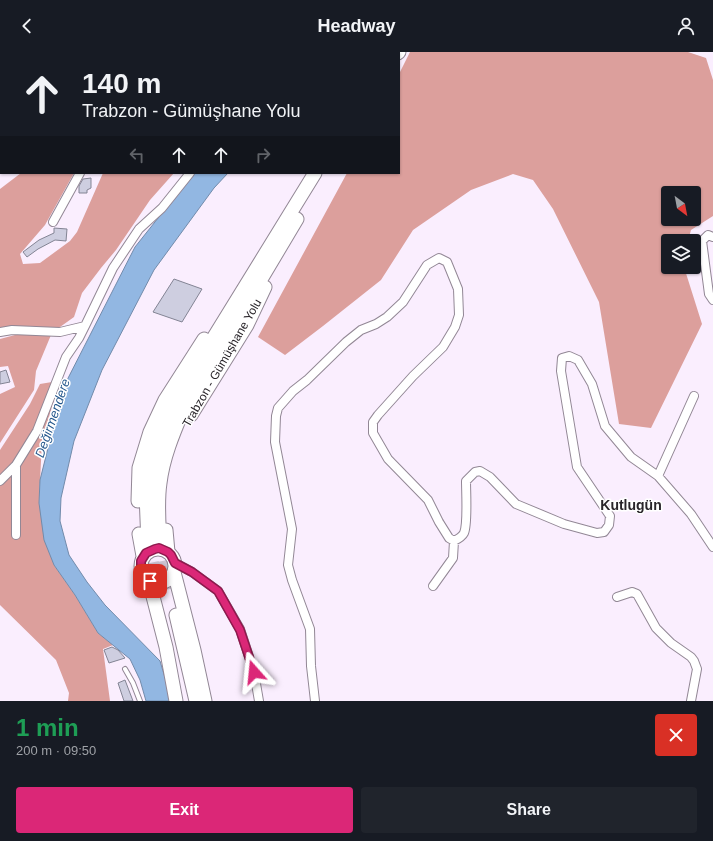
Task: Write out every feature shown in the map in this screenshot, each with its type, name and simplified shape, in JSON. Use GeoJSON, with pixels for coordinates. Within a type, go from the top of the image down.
{"type":"FeatureCollection","features":[{"type":"Feature","properties":{"kind":"highway","name":"Trabzon - Gümüşhane Yolu"},"geometry":{"type":"LineString","coordinates":[[205,701],[194,650],[146,494],[149,472],[162,433],[206,350],[315,174]]}},
{"type":"Feature","properties":{"kind":"highway","name":"Trabzon - Gümüşhane Yolu"},"geometry":{"type":"LineString","coordinates":[[165,555],[164,513],[166,492],[169,471],[177,444],[189,417],[247,325],[293,226],[324,174]]}},
{"type":"Feature","properties":{"kind":"highway","name":"Trabzon - Gümüşhane Yolu"},"geometry":{"type":"LineString","coordinates":[[176,701],[166,647],[150,581],[141,570],[140,565],[143,556],[140,545],[138,519],[139,468],[150,432],[165,400],[195,351],[234,293],[271,245]]}},
{"type":"Feature","properties":{"kind":"highway"},"geometry":{"type":"LineString","coordinates":[[143,556],[155,549],[164,550],[171,576],[164,582],[154,583],[150,581]]}},
{"type":"Feature","properties":{"kind":"highway"},"geometry":{"type":"LineString","coordinates":[[184,701],[164,590],[196,701]]}},
{"type":"Feature","properties":{"kind":"street"},"geometry":{"type":"LineString","coordinates":[[53,222],[79,174]]}},
{"type":"Feature","properties":{"kind":"street"},"geometry":{"type":"LineString","coordinates":[[0,481],[16,465],[37,431],[66,357],[79,338],[113,268],[139,229],[162,208],[189,174]]}},
{"type":"Feature","properties":{"kind":"street"},"geometry":{"type":"LineString","coordinates":[[713,237],[708,235],[702,241],[709,294],[713,300]]}},
{"type":"Feature","properties":{"kind":"street"},"geometry":{"type":"LineString","coordinates":[[315,701],[311,666],[310,629],[292,580],[288,564],[292,529],[275,442],[276,416],[278,408],[293,391],[307,380],[351,338],[361,330],[376,324],[387,317],[398,307],[403,302],[427,265],[439,258],[446,262],[458,289],[459,315],[455,327],[443,347],[414,376],[373,422],[374,433],[388,459],[428,500],[449,538],[454,541]]}},
{"type":"Feature","properties":{"kind":"street"},"geometry":{"type":"LineString","coordinates":[[0,332],[12,330],[60,332],[85,326]]}},
{"type":"Feature","properties":{"kind":"street"},"geometry":{"type":"LineString","coordinates":[[454,541],[460,538],[464,532],[466,516],[466,481],[475,472],[480,471],[490,477],[516,504],[564,524],[596,533],[604,532],[609,525],[610,516],[577,467],[561,371],[562,358],[569,356],[578,360],[592,384],[605,426],[631,457],[658,476],[691,514],[713,547]]}},
{"type":"Feature","properties":{"kind":"street"},"geometry":{"type":"LineString","coordinates":[[658,476],[694,396]]}},
{"type":"Feature","properties":{"kind":"street"},"geometry":{"type":"LineString","coordinates":[[16,465],[16,535]]}},
{"type":"Feature","properties":{"kind":"street"},"geometry":{"type":"LineString","coordinates":[[433,586],[453,558],[454,541]]}},
{"type":"Feature","properties":{"kind":"street"},"geometry":{"type":"LineString","coordinates":[[165,555],[218,591],[240,630],[254,672],[258,701]]}},
{"type":"Feature","properties":{"kind":"street"},"geometry":{"type":"LineString","coordinates":[[617,596],[632,592],[637,594],[656,628],[671,643],[691,657],[697,669],[691,701]]}},
{"type":"Feature","properties":{"kind":"lane"},"geometry":{"type":"LineString","coordinates":[[125,668],[140,701]]}},
{"type":"Feature","properties":{"kind":"shaded area"},"geometry":{"type":"Polygon","coordinates":[[[410,52],[688,52],[706,58],[713,80],[713,216],[701,224],[701,186],[661,186],[661,226],[697,226],[691,230],[690,234],[661,234],[661,274],[686,274],[702,324],[651,428],[619,424],[599,302],[553,209],[533,180],[513,174],[471,190],[413,230],[381,280],[285,355],[258,337],[346,174],[400,174],[400,72],[410,52]]]}},
{"type":"Feature","properties":{"kind":"shaded area"},"geometry":{"type":"Polygon","coordinates":[[[20,174],[73,174],[45,225],[20,254],[23,264],[40,263],[70,241],[77,232],[103,174],[173,174],[150,200],[116,250],[82,293],[74,317],[60,327],[0,331],[0,189],[20,174]]]}},
{"type":"Feature","properties":{"kind":"shaded area"},"geometry":{"type":"Polygon","coordinates":[[[15,335],[51,335],[36,371],[34,390],[0,443],[0,394],[15,387],[8,366],[0,367],[0,339],[15,335]]]}},
{"type":"Feature","properties":{"kind":"shaded area"},"geometry":{"type":"Polygon","coordinates":[[[52,382],[54,400],[42,440],[39,503],[54,565],[75,595],[98,633],[113,645],[103,649],[110,701],[68,701],[69,693],[56,660],[0,605],[0,450],[30,404],[40,384],[52,382]]]}},
{"type":"Feature","properties":{"kind":"water","name":"Değirmendere"},"geometry":{"type":"Polygon","coordinates":[[[193,174],[227,174],[214,188],[154,270],[102,370],[74,441],[61,498],[60,521],[69,555],[105,605],[160,661],[172,701],[146,701],[140,680],[130,659],[98,633],[75,595],[54,565],[44,540],[39,503],[40,480],[63,388],[135,247],[193,174]]]}},
{"type":"Feature","properties":{"kind":"building"},"geometry":{"type":"Polygon","coordinates":[[[91,178],[91,188],[87,190],[87,193],[79,193],[79,186],[83,179],[91,178]]]}},
{"type":"Feature","properties":{"kind":"building"},"geometry":{"type":"Polygon","coordinates":[[[54,228],[67,229],[66,241],[55,240],[27,257],[23,252],[39,240],[54,233],[54,228]]]}},
{"type":"Feature","properties":{"kind":"building"},"geometry":{"type":"Polygon","coordinates":[[[174,279],[202,289],[182,322],[153,312],[174,279]]]}},
{"type":"Feature","properties":{"kind":"building"},"geometry":{"type":"Polygon","coordinates":[[[6,370],[10,382],[0,384],[0,372],[6,370]]]}},
{"type":"Feature","properties":{"kind":"building"},"geometry":{"type":"Polygon","coordinates":[[[112,647],[118,650],[125,658],[109,663],[104,650],[112,647]]]}},
{"type":"Feature","properties":{"kind":"building"},"geometry":{"type":"Polygon","coordinates":[[[125,680],[133,701],[124,701],[118,683],[125,680]]]}},
{"type":"Feature","properties":{"kind":"tunnel"},"geometry":{"type":"LineString","coordinates":[[160,542],[170,589]]}},
{"type":"Feature","properties":{"kind":"tunnel"},"geometry":{"type":"LineString","coordinates":[[148,544],[159,591]]}},
{"type":"Feature","properties":{"kind":"district","name":"Kutlugün"},"geometry":{"type":"Point","coordinates":[631,505]}},
{"type":"Feature","properties":{"kind":"route"},"geometry":{"type":"LineString","coordinates":[[150,581],[143,575],[140,565],[141,561],[143,556],[150,550],[159,548],[168,552],[175,563],[192,572],[218,591],[240,630],[254,672]]}}]}
